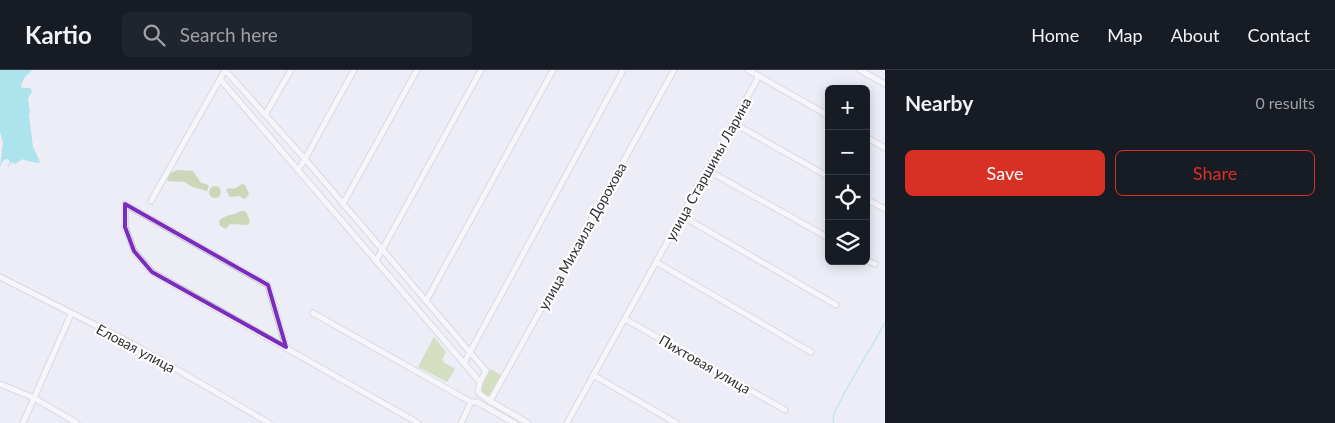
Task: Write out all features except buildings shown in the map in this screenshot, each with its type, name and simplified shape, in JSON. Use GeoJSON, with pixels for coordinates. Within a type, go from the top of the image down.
{"type":"FeatureCollection","features":[{"type":"Feature","properties":{"kind":"street"},"geometry":{"type":"LineString","coordinates":[[151,200],[225,70],[486,371],[480,382],[478,391],[480,394],[528,423]]}},
{"type":"Feature","properties":{"kind":"street"},"geometry":{"type":"LineString","coordinates":[[265,115],[291,70]]}},
{"type":"Feature","properties":{"kind":"street"},"geometry":{"type":"LineString","coordinates":[[298,170],[354,70]]}},
{"type":"Feature","properties":{"kind":"street"},"geometry":{"type":"LineString","coordinates":[[343,204],[417,70]]}},
{"type":"Feature","properties":{"kind":"street"},"geometry":{"type":"LineString","coordinates":[[376,261],[481,70]]}},
{"type":"Feature","properties":{"kind":"street"},"geometry":{"type":"LineString","coordinates":[[426,302],[553,70]]}},
{"type":"Feature","properties":{"kind":"street"},"geometry":{"type":"LineString","coordinates":[[464,363],[623,70]]}},
{"type":"Feature","properties":{"kind":"street","name":"улица Михаила Дорохова"},"geometry":{"type":"LineString","coordinates":[[487,407],[674,70]]}},
{"type":"Feature","properties":{"kind":"street"},"geometry":{"type":"LineString","coordinates":[[748,70],[825,114]]}},
{"type":"Feature","properties":{"kind":"street"},"geometry":{"type":"LineString","coordinates":[[860,70],[885,84]]}},
{"type":"Feature","properties":{"kind":"street","name":"улица Старшины Ларина"},"geometry":{"type":"LineString","coordinates":[[567,423],[759,76]]}},
{"type":"Feature","properties":{"kind":"street"},"geometry":{"type":"LineString","coordinates":[[220,79],[480,382]]}},
{"type":"Feature","properties":{"kind":"street"},"geometry":{"type":"LineString","coordinates":[[733,123],[825,175]]}},
{"type":"Feature","properties":{"kind":"street"},"geometry":{"type":"LineString","coordinates":[[870,139],[885,148]]}},
{"type":"Feature","properties":{"kind":"street"},"geometry":{"type":"LineString","coordinates":[[707,170],[825,236]]}},
{"type":"Feature","properties":{"kind":"street"},"geometry":{"type":"LineString","coordinates":[[870,201],[885,209]]}},
{"type":"Feature","properties":{"kind":"street"},"geometry":{"type":"LineString","coordinates":[[286,347],[268,285],[125,204],[125,227],[134,252],[152,272],[418,423]]}},
{"type":"Feature","properties":{"kind":"street"},"geometry":{"type":"LineString","coordinates":[[682,216],[836,305]]}},
{"type":"Feature","properties":{"kind":"street"},"geometry":{"type":"LineString","coordinates":[[656,262],[811,352]]}},
{"type":"Feature","properties":{"kind":"street"},"geometry":{"type":"LineString","coordinates":[[870,262],[874,264]]}},
{"type":"Feature","properties":{"kind":"street","name":"Еловая улица"},"geometry":{"type":"LineString","coordinates":[[0,277],[131,343],[269,423]]}},
{"type":"Feature","properties":{"kind":"street"},"geometry":{"type":"LineString","coordinates":[[313,312],[471,402],[477,402],[514,423]]}},
{"type":"Feature","properties":{"kind":"street"},"geometry":{"type":"LineString","coordinates":[[23,423],[71,314]]}},
{"type":"Feature","properties":{"kind":"street","name":"Пихтовая улица"},"geometry":{"type":"LineString","coordinates":[[624,319],[785,410]]}},
{"type":"Feature","properties":{"kind":"street"},"geometry":{"type":"LineString","coordinates":[[593,375],[676,423]]}},
{"type":"Feature","properties":{"kind":"street"},"geometry":{"type":"LineString","coordinates":[[0,384],[34,398],[76,423]]}},
{"type":"Feature","properties":{"kind":"street"},"geometry":{"type":"LineString","coordinates":[[462,423],[471,402]]}},
{"type":"Feature","properties":{"kind":"highlighted area"},"geometry":{"type":"Polygon","coordinates":[[[125,204],[268,285],[286,347],[152,272],[134,251],[125,227],[125,204]]]}},
{"type":"Feature","properties":{"kind":"green space"},"geometry":{"type":"Polygon","coordinates":[[[177,170],[193,171],[201,183],[209,186],[207,191],[184,182],[168,181],[167,175],[177,170]]]}},
{"type":"Feature","properties":{"kind":"green space"},"geometry":{"type":"Polygon","coordinates":[[[242,184],[245,185],[249,194],[245,199],[240,196],[230,197],[226,190],[229,188],[234,189],[242,184]]]}},
{"type":"Feature","properties":{"kind":"green space"},"geometry":{"type":"Polygon","coordinates":[[[215,186],[221,192],[215,198],[209,192],[215,186]]]}},
{"type":"Feature","properties":{"kind":"green space"},"geometry":{"type":"Polygon","coordinates":[[[245,211],[247,214],[250,221],[248,225],[230,224],[226,229],[220,226],[219,221],[221,219],[245,211]]]}},
{"type":"Feature","properties":{"kind":"green space"},"geometry":{"type":"Polygon","coordinates":[[[434,337],[446,352],[442,360],[443,362],[455,369],[447,382],[418,367],[434,337]]]}},
{"type":"Feature","properties":{"kind":"green space"},"geometry":{"type":"Polygon","coordinates":[[[491,369],[501,375],[488,397],[481,393],[480,388],[491,369]]]}},
{"type":"Feature","properties":{"kind":"water"},"geometry":{"type":"Polygon","coordinates":[[[0,70],[32,70],[24,78],[21,86],[22,88],[30,88],[32,91],[28,99],[29,115],[33,147],[40,162],[38,163],[23,159],[15,164],[12,162],[8,167],[7,164],[9,165],[10,162],[6,159],[0,167],[3,142],[0,132],[0,70]]]}},
{"type":"Feature","properties":{"kind":"waterway"},"geometry":{"type":"LineString","coordinates":[[833,423],[834,413],[885,323]]}}]}
